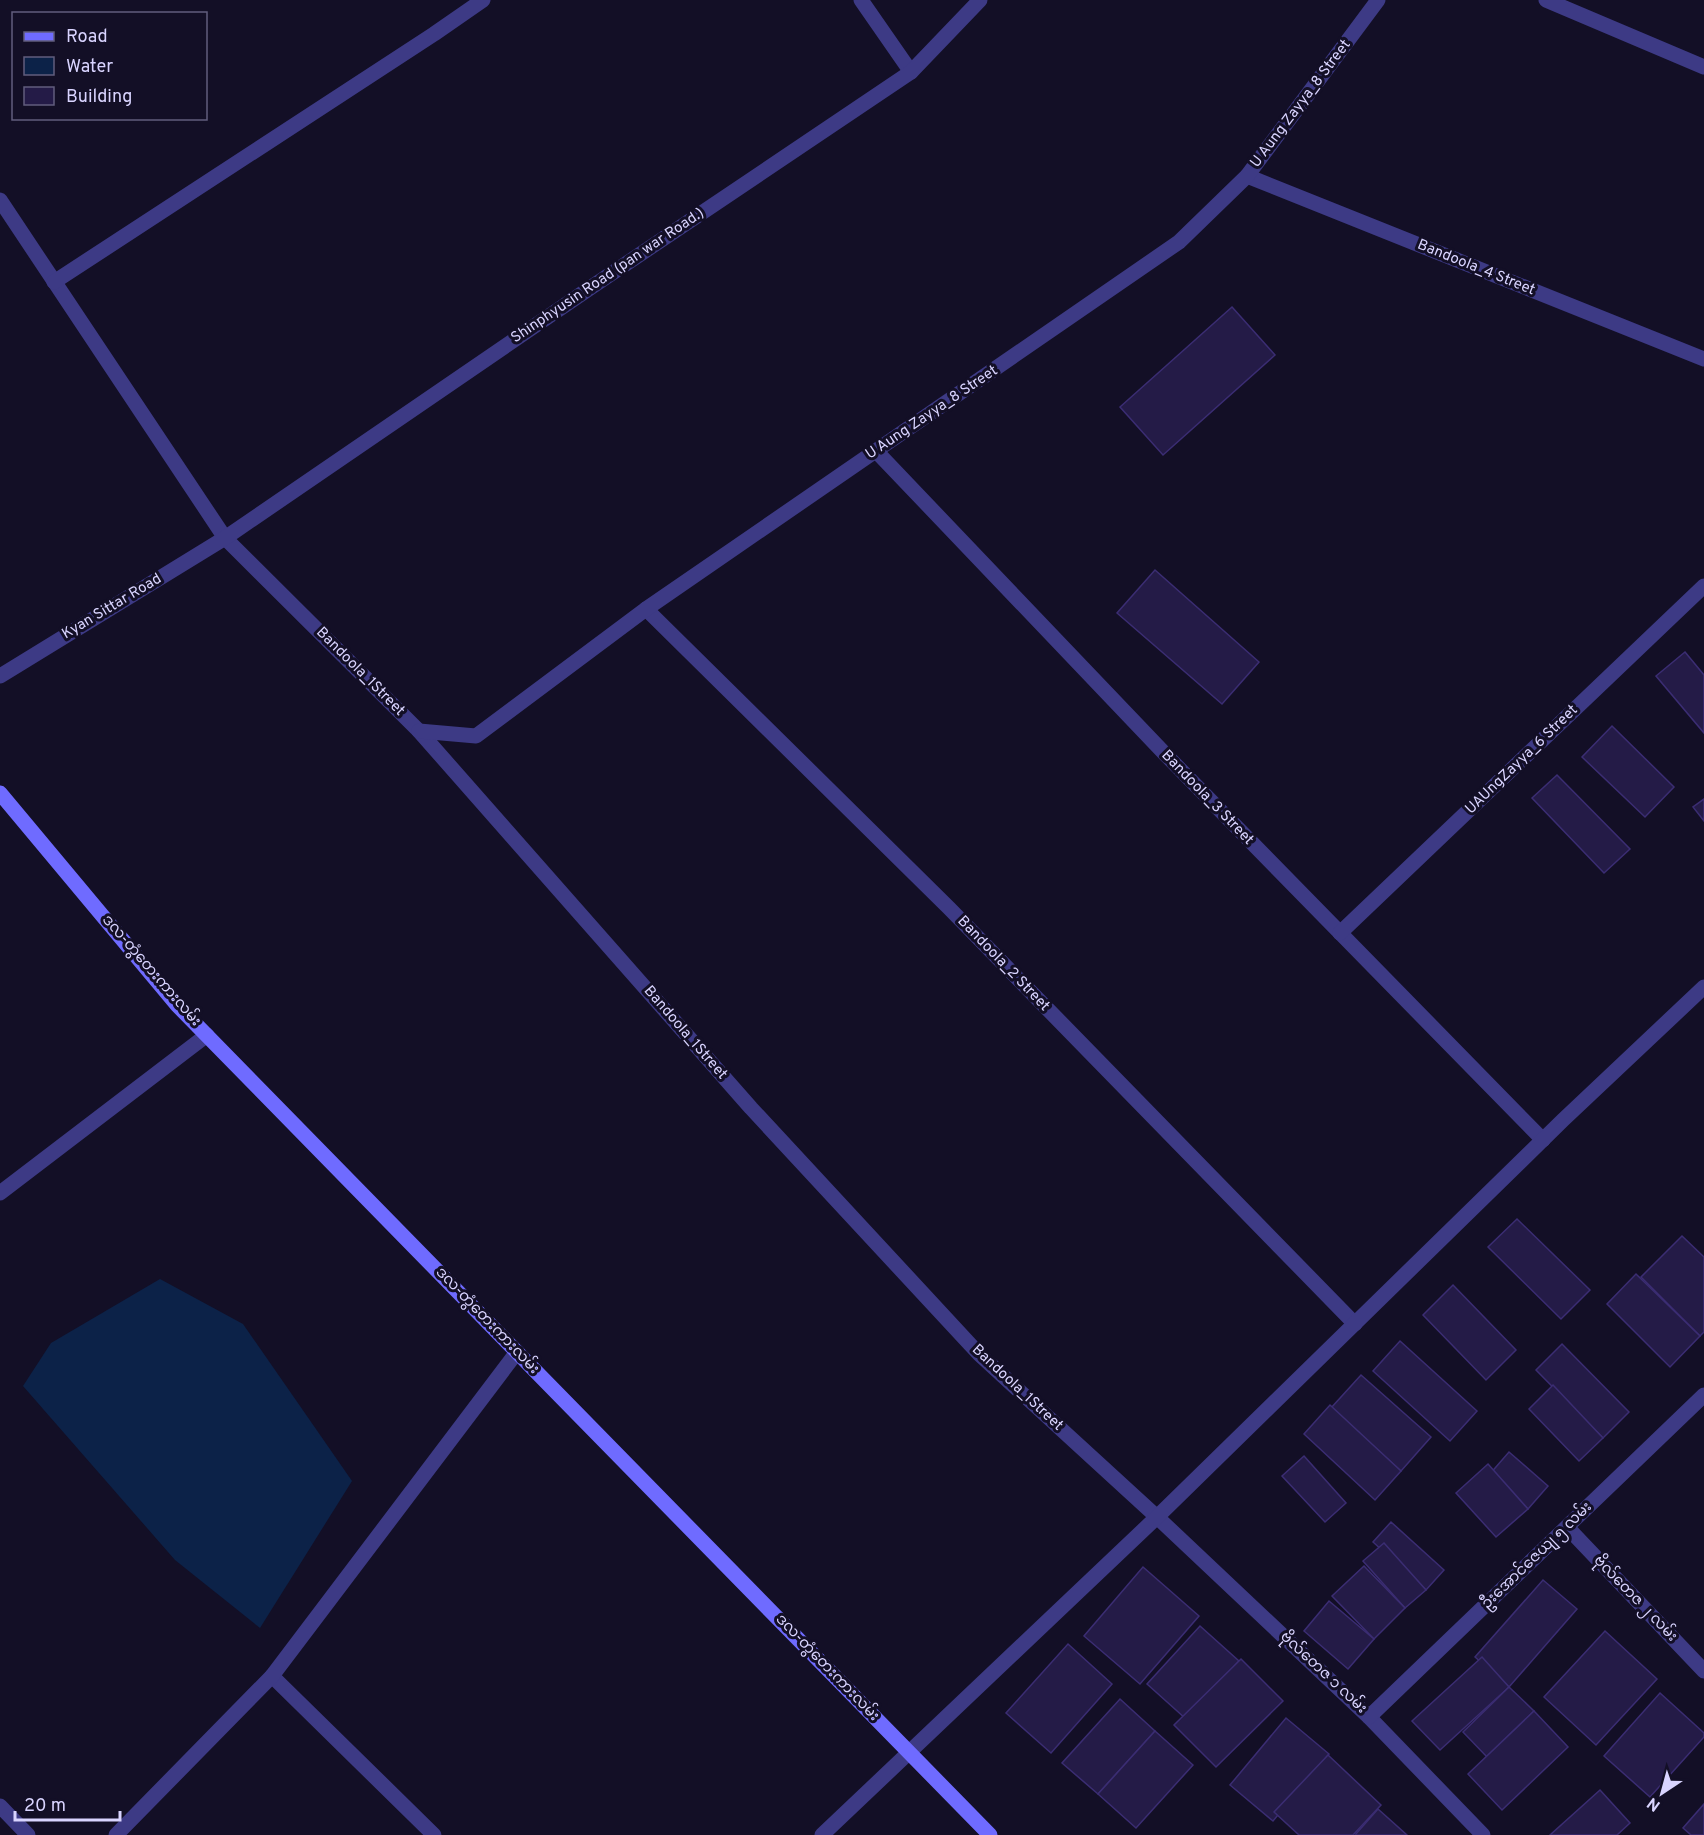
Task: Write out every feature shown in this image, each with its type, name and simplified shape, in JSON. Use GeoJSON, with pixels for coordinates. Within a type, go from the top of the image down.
{"type":"FeatureCollection","features":[{"type":"Feature","properties":{"kind":"main road","name":"ဒလ-တွံတေးကားလမ်း"},"geometry":{"type":"LineString","coordinates":[[0,793],[177,1005],[990,1835]]}},
{"type":"Feature","properties":{"kind":"street"},"geometry":{"type":"LineString","coordinates":[[54,282],[483,0]]}},
{"type":"Feature","properties":{"kind":"street"},"geometry":{"type":"LineString","coordinates":[[861,0],[911,72]]}},
{"type":"Feature","properties":{"kind":"street","name":"Shinphyusin Road (pan war Road.)"},"geometry":{"type":"LineString","coordinates":[[225,538],[911,72],[980,0]]}},
{"type":"Feature","properties":{"kind":"street","name":"U Aung Zayya_8 Street"},"geometry":{"type":"LineString","coordinates":[[419,731],[476,736],[646,609],[1179,242],[1247,176],[1378,0]]}},
{"type":"Feature","properties":{"kind":"street"},"geometry":{"type":"LineString","coordinates":[[1546,0],[1704,67]]}},
{"type":"Feature","properties":{"kind":"street","name":"Bandoola_4 Street"},"geometry":{"type":"LineString","coordinates":[[1247,176],[1704,359]]}},
{"type":"Feature","properties":{"kind":"street","name":"Bandoola_1Street"},"geometry":{"type":"LineString","coordinates":[[0,200],[225,538],[419,731],[751,1108],[980,1354],[1157,1517]]}},
{"type":"Feature","properties":{"kind":"street","name":"Bandoola_3 Street"},"geometry":{"type":"LineString","coordinates":[[876,451],[1166,755],[1543,1140]]}},
{"type":"Feature","properties":{"kind":"street","name":"Kyan Sittar Road"},"geometry":{"type":"LineString","coordinates":[[0,676],[225,538]]}},
{"type":"Feature","properties":{"kind":"street","name":"UAUngZayya_6 Street"},"geometry":{"type":"LineString","coordinates":[[1340,933],[1704,586]]}},
{"type":"Feature","properties":{"kind":"street","name":"Bandoola_2 Street"},"geometry":{"type":"LineString","coordinates":[[646,609],[949,908],[1355,1324]]}},
{"type":"Feature","properties":{"kind":"street"},"geometry":{"type":"LineString","coordinates":[[822,1835],[1157,1517],[1543,1140],[1704,987]]}},
{"type":"Feature","properties":{"kind":"street"},"geometry":{"type":"LineString","coordinates":[[0,1193],[207,1035]]}},
{"type":"Feature","properties":{"kind":"street"},"geometry":{"type":"LineString","coordinates":[[116,1835],[272,1676],[517,1352]]}},
{"type":"Feature","properties":{"kind":"street","name":"ဦးအောင်ဇေယျ ၅ လမ်း"},"geometry":{"type":"LineString","coordinates":[[1369,1717],[1704,1395]]}},
{"type":"Feature","properties":{"kind":"street","name":"ဗိုလ်တေဇ ၁ လမ်း"},"geometry":{"type":"LineString","coordinates":[[1157,1517],[1369,1717],[1483,1835]]}},
{"type":"Feature","properties":{"kind":"street","name":"ဗိုလ်တေဇ ၂ လမ်း"},"geometry":{"type":"LineString","coordinates":[[1567,1527],[1704,1671]]}},
{"type":"Feature","properties":{"kind":"street"},"geometry":{"type":"LineString","coordinates":[[272,1676],[434,1835]]}},
{"type":"Feature","properties":{"kind":"street"},"geometry":{"type":"LineString","coordinates":[[0,1806],[28,1835]]}},
{"type":"Feature","properties":{"kind":"water"},"geometry":{"type":"Polygon","coordinates":[[[160,1279],[243,1324],[352,1481],[260,1628],[175,1560],[23,1386],[51,1343],[160,1279]]]}},
{"type":"Feature","properties":{"kind":"building"},"geometry":{"type":"Polygon","coordinates":[[[1232,307],[1275,355],[1163,455],[1120,407],[1232,307]]]}},
{"type":"Feature","properties":{"kind":"building"},"geometry":{"type":"Polygon","coordinates":[[[1155,570],[1259,662],[1222,704],[1117,613],[1155,570]]]}},
{"type":"Feature","properties":{"kind":"building"},"geometry":{"type":"Polygon","coordinates":[[[1685,652],[1704,675],[1704,733],[1656,676],[1685,652]]]}},
{"type":"Feature","properties":{"kind":"building"},"geometry":{"type":"Polygon","coordinates":[[[1612,726],[1674,787],[1645,817],[1582,757],[1612,726]]]}},
{"type":"Feature","properties":{"kind":"building"},"geometry":{"type":"Polygon","coordinates":[[[1557,775],[1630,849],[1604,873],[1532,798],[1557,775]]]}},
{"type":"Feature","properties":{"kind":"building"},"geometry":{"type":"Polygon","coordinates":[[[1704,799],[1704,821],[1693,807],[1704,799]]]}},
{"type":"Feature","properties":{"kind":"building"},"geometry":{"type":"Polygon","coordinates":[[[1517,1219],[1590,1290],[1561,1319],[1488,1247],[1517,1219]]]}},
{"type":"Feature","properties":{"kind":"building"},"geometry":{"type":"Polygon","coordinates":[[[1682,1236],[1704,1257],[1704,1332],[1700,1336],[1641,1277],[1682,1236]]]}},
{"type":"Feature","properties":{"kind":"building"},"geometry":{"type":"Polygon","coordinates":[[[1636,1274],[1700,1336],[1670,1367],[1607,1304],[1636,1274]]]}},
{"type":"Feature","properties":{"kind":"building"},"geometry":{"type":"Polygon","coordinates":[[[1453,1285],[1516,1350],[1486,1380],[1423,1315],[1453,1285]]]}},
{"type":"Feature","properties":{"kind":"building"},"geometry":{"type":"Polygon","coordinates":[[[1400,1341],[1477,1411],[1450,1441],[1373,1371],[1400,1341]]]}},
{"type":"Feature","properties":{"kind":"building"},"geometry":{"type":"Polygon","coordinates":[[[1562,1344],[1629,1412],[1603,1438],[1536,1370],[1562,1344]]]}},
{"type":"Feature","properties":{"kind":"building"},"geometry":{"type":"Polygon","coordinates":[[[1361,1375],[1431,1437],[1401,1471],[1331,1408],[1361,1375]]]}},
{"type":"Feature","properties":{"kind":"building"},"geometry":{"type":"Polygon","coordinates":[[[1553,1385],[1603,1438],[1579,1461],[1529,1409],[1553,1385]]]}},
{"type":"Feature","properties":{"kind":"building"},"geometry":{"type":"Polygon","coordinates":[[[1330,1405],[1401,1471],[1375,1500],[1304,1434],[1330,1405]]]}},
{"type":"Feature","properties":{"kind":"building"},"geometry":{"type":"Polygon","coordinates":[[[1509,1452],[1548,1486],[1528,1509],[1489,1475],[1509,1452]]]}},
{"type":"Feature","properties":{"kind":"building"},"geometry":{"type":"Polygon","coordinates":[[[1304,1456],[1346,1503],[1325,1522],[1282,1476],[1304,1456]]]}},
{"type":"Feature","properties":{"kind":"building"},"geometry":{"type":"Polygon","coordinates":[[[1488,1464],[1528,1509],[1496,1537],[1456,1493],[1488,1464]]]}},
{"type":"Feature","properties":{"kind":"building"},"geometry":{"type":"Polygon","coordinates":[[[1391,1522],[1444,1570],[1426,1590],[1373,1542],[1391,1522]]]}},
{"type":"Feature","properties":{"kind":"building"},"geometry":{"type":"Polygon","coordinates":[[[1384,1543],[1426,1590],[1405,1608],[1363,1561],[1384,1543]]]}},
{"type":"Feature","properties":{"kind":"building"},"geometry":{"type":"Polygon","coordinates":[[[1364,1566],[1405,1608],[1374,1639],[1332,1596],[1364,1566]]]}},
{"type":"Feature","properties":{"kind":"building"},"geometry":{"type":"Polygon","coordinates":[[[1143,1567],[1199,1616],[1140,1684],[1084,1636],[1143,1567]]]}},
{"type":"Feature","properties":{"kind":"building"},"geometry":{"type":"Polygon","coordinates":[[[1543,1580],[1577,1609],[1509,1687],[1475,1657],[1543,1580]]]}},
{"type":"Feature","properties":{"kind":"building"},"geometry":{"type":"Polygon","coordinates":[[[1329,1601],[1374,1639],[1348,1669],[1304,1631],[1329,1601]]]}},
{"type":"Feature","properties":{"kind":"building"},"geometry":{"type":"Polygon","coordinates":[[[1200,1626],[1239,1661],[1186,1719],[1147,1684],[1200,1626]]]}},
{"type":"Feature","properties":{"kind":"building"},"geometry":{"type":"Polygon","coordinates":[[[1605,1631],[1657,1679],[1596,1745],[1544,1697],[1605,1631]]]}},
{"type":"Feature","properties":{"kind":"building"},"geometry":{"type":"Polygon","coordinates":[[[1068,1644],[1112,1684],[1051,1753],[1006,1713],[1068,1644]]]}},
{"type":"Feature","properties":{"kind":"building"},"geometry":{"type":"Polygon","coordinates":[[[1482,1657],[1509,1687],[1440,1750],[1412,1721],[1482,1657]]]}},
{"type":"Feature","properties":{"kind":"building"},"geometry":{"type":"Polygon","coordinates":[[[1241,1659],[1283,1701],[1216,1767],[1174,1725],[1241,1659]]]}},
{"type":"Feature","properties":{"kind":"building"},"geometry":{"type":"Polygon","coordinates":[[[1509,1687],[1534,1711],[1487,1757],[1463,1732],[1509,1687]]]}},
{"type":"Feature","properties":{"kind":"building"},"geometry":{"type":"Polygon","coordinates":[[[1660,1693],[1704,1733],[1704,1737],[1650,1797],[1604,1756],[1660,1693]]]}},
{"type":"Feature","properties":{"kind":"building"},"geometry":{"type":"Polygon","coordinates":[[[1120,1699],[1155,1731],[1098,1794],[1062,1763],[1120,1699]]]}},
{"type":"Feature","properties":{"kind":"building"},"geometry":{"type":"Polygon","coordinates":[[[1534,1711],[1568,1747],[1502,1810],[1468,1774],[1534,1711]]]}},
{"type":"Feature","properties":{"kind":"building"},"geometry":{"type":"Polygon","coordinates":[[[1286,1718],[1329,1754],[1273,1821],[1230,1785],[1286,1718]]]}},
{"type":"Feature","properties":{"kind":"building"},"geometry":{"type":"Polygon","coordinates":[[[1155,1731],[1193,1765],[1136,1828],[1098,1794],[1155,1731]]]}},
{"type":"Feature","properties":{"kind":"building"},"geometry":{"type":"Polygon","coordinates":[[[1328,1755],[1381,1805],[1353,1835],[1299,1835],[1274,1812],[1328,1755]]]}},
{"type":"Feature","properties":{"kind":"building"},"geometry":{"type":"Polygon","coordinates":[[[1600,1790],[1630,1823],[1617,1835],[1550,1835],[1600,1790]]]}},
{"type":"Feature","properties":{"kind":"building"},"geometry":{"type":"Polygon","coordinates":[[[1704,1804],[1704,1835],[1691,1835],[1683,1828],[1704,1804]]]}},
{"type":"Feature","properties":{"kind":"building"},"geometry":{"type":"Polygon","coordinates":[[[1378,1809],[1407,1835],[1355,1835],[1378,1809]]]}}]}
